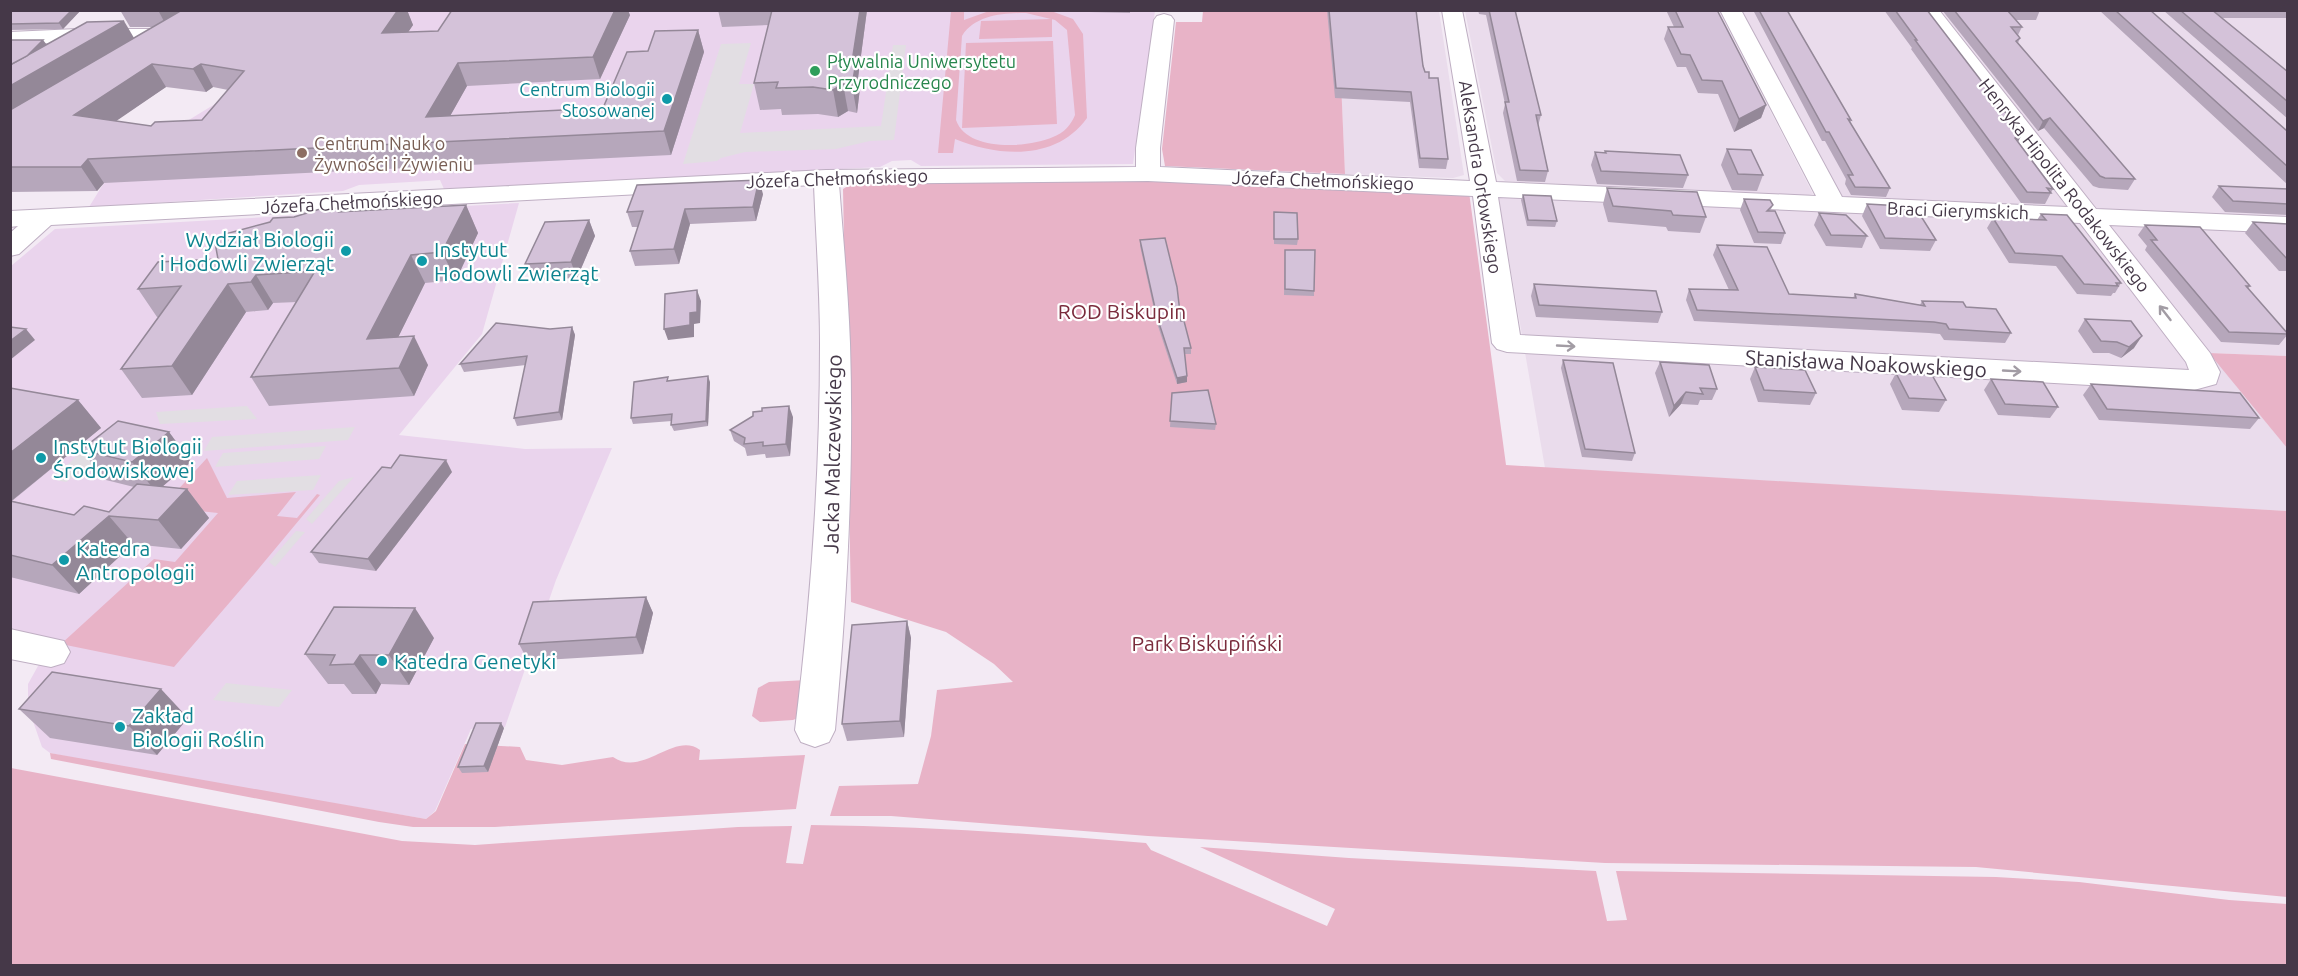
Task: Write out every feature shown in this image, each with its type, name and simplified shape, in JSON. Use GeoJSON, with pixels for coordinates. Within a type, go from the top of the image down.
{"type":"FeatureCollection","features":[{"type":"Feature","properties":{"kind":"street","name":"Aleksandra Orłowskiego"},"geometry":{"type":"LineString","coordinates":[[1452,10],[1484,187],[1507,343]]}},
{"type":"Feature","properties":{"kind":"street"},"geometry":{"type":"LineString","coordinates":[[1730,10],[1833,204]]}},
{"type":"Feature","properties":{"kind":"street","name":"Henryka Hipolita Rodakowskiego"},"geometry":{"type":"LineString","coordinates":[[1928,10],[2200,360]]}},
{"type":"Feature","properties":{"kind":"street"},"geometry":{"type":"LineString","coordinates":[[1148,174],[1148,148],[1164,20]]}},
{"type":"Feature","properties":{"kind":"street"},"geometry":{"type":"LineString","coordinates":[[134,58],[191,24]]}},
{"type":"Feature","properties":{"kind":"street"},"geometry":{"type":"LineString","coordinates":[[10,38],[77,34],[172,35]]}},
{"type":"Feature","properties":{"kind":"street","name":"Józefa Chełmońskiego"},"geometry":{"type":"LineString","coordinates":[[10,219],[826,177],[1148,174],[1484,187]]}},
{"type":"Feature","properties":{"kind":"street","name":"Jacka Malczewskiego"},"geometry":{"type":"LineString","coordinates":[[815,730],[825,638],[835,452],[835,342],[826,177]]}},
{"type":"Feature","properties":{"kind":"street","name":"Braci Gierymskich"},"geometry":{"type":"LineString","coordinates":[[1484,187],[2288,225]]}},
{"type":"Feature","properties":{"kind":"street"},"geometry":{"type":"LineString","coordinates":[[10,248],[42,219]]}},
{"type":"Feature","properties":{"kind":"street","name":"Stanisława Noakowskiego"},"geometry":{"type":"LineString","coordinates":[[1507,343],[2194,380],[2205,377],[2200,360]]}},
{"type":"Feature","properties":{"kind":"street"},"geometry":{"type":"LineString","coordinates":[[10,644],[51,652]]}},
{"type":"Feature","properties":{"kind":"shaded area"},"geometry":{"type":"Polygon","coordinates":[[[372,11],[1155,11],[1133,164],[921,166],[911,160],[892,161],[880,167],[444,189],[440,180],[359,185],[343,191],[89,207],[115,165],[323,38],[372,11]]]}},
{"type":"Feature","properties":{"kind":"shaded area"},"geometry":{"type":"Polygon","coordinates":[[[1338,11],[1439,11],[1464,175],[1453,178],[1345,174],[1338,11]]]}},
{"type":"Feature","properties":{"kind":"shaded area"},"geometry":{"type":"Polygon","coordinates":[[[1465,11],[1719,11],[1813,194],[1801,197],[1505,181],[1497,173],[1465,11]]]}},
{"type":"Feature","properties":{"kind":"shaded area"},"geometry":{"type":"Polygon","coordinates":[[[1739,11],[2287,11],[2287,356],[2210,353],[2287,448],[2287,511],[1545,468],[1497,191],[1847,208],[1739,11]]]}},
{"type":"Feature","properties":{"kind":"shaded area"},"geometry":{"type":"Polygon","coordinates":[[[751,43],[739,84],[754,84],[740,133],[881,126],[893,45],[906,45],[894,140],[870,141],[836,149],[745,152],[717,161],[683,164],[721,44],[751,43]]]}},
{"type":"Feature","properties":{"kind":"shaded area"},"geometry":{"type":"Polygon","coordinates":[[[519,203],[482,334],[399,435],[525,449],[612,448],[556,580],[505,727],[471,729],[435,811],[426,819],[118,767],[50,753],[42,747],[28,707],[28,684],[38,666],[58,644],[11,634],[11,266],[55,229],[519,203]]]}},
{"type":"Feature","properties":{"kind":"shaded area"},"geometry":{"type":"Polygon","coordinates":[[[247,406],[257,419],[160,424],[156,412],[247,406]]]}},
{"type":"Feature","properties":{"kind":"shaded area"},"geometry":{"type":"Polygon","coordinates":[[[355,427],[348,440],[204,451],[212,437],[355,427]]]}},
{"type":"Feature","properties":{"kind":"shaded area"},"geometry":{"type":"Polygon","coordinates":[[[105,432],[125,436],[66,482],[51,479],[105,432]]]}},
{"type":"Feature","properties":{"kind":"shaded area"},"geometry":{"type":"Polygon","coordinates":[[[326,446],[319,459],[215,467],[223,453],[326,446]]]}},
{"type":"Feature","properties":{"kind":"shaded area"},"geometry":{"type":"Polygon","coordinates":[[[321,475],[313,490],[228,495],[237,481],[321,475]]]}},
{"type":"Feature","properties":{"kind":"shaded area"},"geometry":{"type":"Polygon","coordinates":[[[354,477],[312,524],[306,519],[339,481],[354,477]]]}},
{"type":"Feature","properties":{"kind":"shaded area"},"geometry":{"type":"Polygon","coordinates":[[[296,531],[305,532],[275,567],[269,562],[296,531]]]}},
{"type":"Feature","properties":{"kind":"shaded area"},"geometry":{"type":"Polygon","coordinates":[[[226,683],[292,690],[279,707],[213,700],[226,683]]]}},
{"type":"Feature","properties":{"kind":"green space"},"geometry":{"type":"Polygon","coordinates":[[[992,10],[1051,11],[1073,19],[1083,34],[1087,118],[1074,132],[1059,142],[1043,148],[1008,152],[955,139],[953,153],[938,153],[951,11],[964,11],[964,20],[992,10]],[[1026,13],[990,17],[974,24],[962,36],[956,120],[962,130],[972,138],[999,145],[1029,143],[1053,137],[1069,125],[1075,115],[1067,30],[1055,20],[1026,13]]]}},
{"type":"Feature","properties":{"kind":"green space"},"geometry":{"type":"Polygon","coordinates":[[[1203,11],[1338,11],[1345,174],[1165,166],[1162,149],[1176,22],[1202,22],[1203,11]]]}},
{"type":"Feature","properties":{"kind":"green space"},"geometry":{"type":"Polygon","coordinates":[[[1052,19],[1052,37],[979,39],[981,21],[1052,19]]]}},
{"type":"Feature","properties":{"kind":"green space"},"geometry":{"type":"Polygon","coordinates":[[[1053,41],[1057,124],[962,128],[966,43],[1053,41]]]}},
{"type":"Feature","properties":{"kind":"green space","name":"Park Biskupiński"},"geometry":{"type":"Polygon","coordinates":[[[1123,177],[1469,192],[1506,465],[2287,511],[2287,897],[1976,867],[1605,863],[1148,836],[891,816],[830,816],[839,786],[918,784],[931,736],[937,690],[1013,682],[994,664],[946,632],[851,602],[843,189],[855,182],[1123,177]]]}},
{"type":"Feature","properties":{"kind":"green space"},"geometry":{"type":"Polygon","coordinates":[[[2209,353],[2287,356],[2287,448],[2209,353]]]}},
{"type":"Feature","properties":{"kind":"green space"},"geometry":{"type":"Polygon","coordinates":[[[207,458],[227,498],[296,492],[277,516],[297,518],[317,494],[320,495],[174,667],[61,644],[154,559],[175,562],[218,513],[162,507],[207,458]]]}},
{"type":"Feature","properties":{"kind":"green space"},"geometry":{"type":"Polygon","coordinates":[[[807,680],[800,717],[793,720],[760,722],[752,716],[758,688],[769,682],[807,680]]]}},
{"type":"Feature","properties":{"kind":"green space"},"geometry":{"type":"Polygon","coordinates":[[[465,744],[520,747],[526,760],[562,765],[613,757],[624,762],[636,762],[680,746],[690,746],[700,750],[699,760],[805,755],[796,809],[495,827],[413,827],[51,759],[50,753],[426,819],[436,811],[465,744]]]}},
{"type":"Feature","properties":{"kind":"green space"},"geometry":{"type":"Polygon","coordinates":[[[11,768],[402,841],[475,845],[738,827],[792,826],[786,863],[803,864],[811,825],[978,831],[1146,843],[1151,850],[1327,926],[1335,909],[1200,847],[1349,858],[1596,871],[1607,921],[1627,920],[1616,871],[1996,877],[2079,882],[2229,900],[2287,904],[2287,965],[11,965],[11,768]]]}},
{"type":"Feature","properties":{"kind":"building"},"geometry":{"type":"Polygon","coordinates":[[[10,10],[72,10],[59,23],[10,24],[10,10]]]}},
{"type":"Feature","properties":{"kind":"building"},"geometry":{"type":"Polygon","coordinates":[[[182,10],[398,10],[382,33],[438,31],[452,10],[615,10],[593,57],[458,63],[426,117],[603,108],[627,52],[648,51],[655,31],[698,30],[664,131],[88,159],[81,167],[10,167],[10,110],[182,10]],[[152,64],[74,115],[151,126],[155,122],[202,120],[244,71],[201,64],[193,69],[152,64]]]}},
{"type":"Feature","properties":{"kind":"building"},"geometry":{"type":"Polygon","coordinates":[[[772,10],[860,10],[852,62],[856,62],[852,86],[843,84],[833,90],[813,87],[776,88],[778,82],[754,83],[772,10]]]}},
{"type":"Feature","properties":{"kind":"building"},"geometry":{"type":"Polygon","coordinates":[[[1329,10],[1416,10],[1423,66],[1425,72],[1429,72],[1429,78],[1438,78],[1448,159],[1420,158],[1411,92],[1336,88],[1329,10]]]}},
{"type":"Feature","properties":{"kind":"building"},"geometry":{"type":"Polygon","coordinates":[[[1489,10],[1515,10],[1541,115],[1536,115],[1548,171],[1520,170],[1505,102],[1509,102],[1489,10]]]}},
{"type":"Feature","properties":{"kind":"building"},"geometry":{"type":"Polygon","coordinates":[[[1675,10],[1717,10],[1766,105],[1739,119],[1722,81],[1702,80],[1690,55],[1681,54],[1668,27],[1683,27],[1675,10]]]}},
{"type":"Feature","properties":{"kind":"building"},"geometry":{"type":"Polygon","coordinates":[[[1759,10],[1787,10],[1890,188],[1855,187],[1848,175],[1853,175],[1829,132],[1826,132],[1759,10]]]}},
{"type":"Feature","properties":{"kind":"building"},"geometry":{"type":"Polygon","coordinates":[[[1895,10],[1927,10],[2022,134],[2015,138],[2053,189],[2047,188],[2051,193],[2027,192],[1895,10]]]}},
{"type":"Feature","properties":{"kind":"building"},"geometry":{"type":"Polygon","coordinates":[[[1954,10],[2007,10],[2022,27],[2011,27],[2020,38],[2016,41],[2135,179],[2100,176],[2050,118],[2043,121],[1954,10]]]}},
{"type":"Feature","properties":{"kind":"building"},"geometry":{"type":"Polygon","coordinates":[[[2115,10],[2150,10],[2288,131],[2288,167],[2115,10]]]}},
{"type":"Feature","properties":{"kind":"building"},"geometry":{"type":"Polygon","coordinates":[[[2180,10],[2212,10],[2288,72],[2288,102],[2180,10]]]}},
{"type":"Feature","properties":{"kind":"building"},"geometry":{"type":"Polygon","coordinates":[[[124,21],[10,86],[10,65],[87,22],[124,21]]]}},
{"type":"Feature","properties":{"kind":"building"},"geometry":{"type":"Polygon","coordinates":[[[10,40],[43,40],[27,56],[10,65],[10,40]]]}},
{"type":"Feature","properties":{"kind":"building"},"geometry":{"type":"Polygon","coordinates":[[[1727,149],[1751,150],[1763,175],[1738,174],[1727,149]]]}},
{"type":"Feature","properties":{"kind":"building"},"geometry":{"type":"Polygon","coordinates":[[[1605,151],[1680,155],[1688,175],[1601,171],[1595,152],[1606,153],[1605,151]]]}},
{"type":"Feature","properties":{"kind":"building"},"geometry":{"type":"Polygon","coordinates":[[[759,180],[753,207],[685,209],[674,249],[630,251],[643,211],[627,212],[637,185],[759,180]]]}},
{"type":"Feature","properties":{"kind":"building"},"geometry":{"type":"Polygon","coordinates":[[[2219,186],[2288,189],[2288,204],[2233,201],[2219,186]]]}},
{"type":"Feature","properties":{"kind":"building"},"geometry":{"type":"Polygon","coordinates":[[[1607,188],[1697,192],[1706,217],[1673,215],[1671,211],[1613,206],[1607,188]]]}},
{"type":"Feature","properties":{"kind":"building"},"geometry":{"type":"Polygon","coordinates":[[[1523,195],[1551,196],[1557,221],[1528,220],[1523,195]]]}},
{"type":"Feature","properties":{"kind":"building"},"geometry":{"type":"Polygon","coordinates":[[[1744,199],[1770,200],[1773,205],[1767,211],[1775,211],[1785,233],[1758,232],[1744,199]]]}},
{"type":"Feature","properties":{"kind":"building"},"geometry":{"type":"Polygon","coordinates":[[[1867,204],[1903,206],[1907,212],[1919,213],[1936,240],[1885,238],[1867,204]]]}},
{"type":"Feature","properties":{"kind":"building"},"geometry":{"type":"Polygon","coordinates":[[[466,205],[442,252],[411,255],[367,339],[414,336],[399,368],[251,377],[315,271],[256,275],[251,282],[228,284],[172,366],[121,369],[181,286],[138,289],[158,262],[218,259],[214,237],[270,222],[273,218],[294,217],[320,209],[342,208],[339,212],[466,205]]]}},
{"type":"Feature","properties":{"kind":"building"},"geometry":{"type":"Polygon","coordinates":[[[1274,212],[1297,213],[1298,239],[1274,239],[1274,212]]]}},
{"type":"Feature","properties":{"kind":"building"},"geometry":{"type":"Polygon","coordinates":[[[1819,213],[1846,215],[1867,236],[1831,235],[1819,213]]]}},
{"type":"Feature","properties":{"kind":"building"},"geometry":{"type":"Polygon","coordinates":[[[2041,214],[2067,215],[2121,283],[2116,283],[2118,286],[2084,284],[2062,256],[2015,253],[1993,218],[2046,220],[2041,214]]]}},
{"type":"Feature","properties":{"kind":"building"},"geometry":{"type":"Polygon","coordinates":[[[589,220],[571,262],[525,264],[545,222],[589,220]]]}},
{"type":"Feature","properties":{"kind":"building"},"geometry":{"type":"Polygon","coordinates":[[[2253,222],[2288,224],[2288,260],[2253,222]]]}},
{"type":"Feature","properties":{"kind":"building"},"geometry":{"type":"Polygon","coordinates":[[[2145,225],[2200,227],[2250,286],[2246,286],[2288,334],[2229,332],[2151,240],[2157,240],[2145,225]]]}},
{"type":"Feature","properties":{"kind":"building"},"geometry":{"type":"Polygon","coordinates":[[[1165,238],[1177,287],[1181,321],[1184,321],[1191,348],[1184,348],[1187,376],[1177,378],[1157,317],[1140,240],[1165,238]]]}},
{"type":"Feature","properties":{"kind":"building"},"geometry":{"type":"Polygon","coordinates":[[[1717,245],[1767,247],[1789,294],[1856,298],[1855,294],[1925,306],[1922,301],[1963,302],[1966,307],[1996,309],[2011,333],[1949,329],[1946,324],[1934,322],[1697,310],[1689,289],[1738,290],[1717,245]]]}},
{"type":"Feature","properties":{"kind":"building"},"geometry":{"type":"Polygon","coordinates":[[[1285,250],[1315,250],[1314,291],[1285,289],[1285,250]]]}},
{"type":"Feature","properties":{"kind":"building"},"geometry":{"type":"Polygon","coordinates":[[[1534,284],[1656,291],[1662,312],[1539,305],[1534,284]]]}},
{"type":"Feature","properties":{"kind":"building"},"geometry":{"type":"Polygon","coordinates":[[[697,290],[697,312],[690,313],[690,325],[664,329],[665,294],[697,290]]]}},
{"type":"Feature","properties":{"kind":"building"},"geometry":{"type":"Polygon","coordinates":[[[2085,319],[2131,321],[2142,336],[2129,347],[2117,342],[2101,341],[2085,319]]]}},
{"type":"Feature","properties":{"kind":"building"},"geometry":{"type":"Polygon","coordinates":[[[496,323],[550,329],[572,327],[559,412],[514,418],[527,356],[460,364],[496,323]]]}},
{"type":"Feature","properties":{"kind":"building"},"geometry":{"type":"Polygon","coordinates":[[[10,327],[26,329],[10,341],[10,327]]]}},
{"type":"Feature","properties":{"kind":"building"},"geometry":{"type":"Polygon","coordinates":[[[1563,360],[1613,363],[1635,453],[1585,449],[1563,360]]]}},
{"type":"Feature","properties":{"kind":"building"},"geometry":{"type":"Polygon","coordinates":[[[1660,362],[1709,365],[1717,389],[1700,388],[1703,394],[1686,392],[1674,406],[1660,362]]]}},
{"type":"Feature","properties":{"kind":"building"},"geometry":{"type":"Polygon","coordinates":[[[1755,367],[1805,370],[1816,393],[1764,390],[1755,367]]]}},
{"type":"Feature","properties":{"kind":"building"},"geometry":{"type":"Polygon","coordinates":[[[1896,373],[1932,375],[1946,400],[1909,398],[1896,373]]]}},
{"type":"Feature","properties":{"kind":"building"},"geometry":{"type":"Polygon","coordinates":[[[708,376],[706,421],[671,425],[672,414],[631,418],[634,382],[668,377],[667,381],[708,376]]]}},
{"type":"Feature","properties":{"kind":"building"},"geometry":{"type":"Polygon","coordinates":[[[1991,379],[2043,382],[2058,407],[2005,404],[1991,379]]]}},
{"type":"Feature","properties":{"kind":"building"},"geometry":{"type":"Polygon","coordinates":[[[2091,384],[2240,393],[2259,418],[2107,409],[2091,384]]]}},
{"type":"Feature","properties":{"kind":"building"},"geometry":{"type":"Polygon","coordinates":[[[10,388],[78,400],[10,453],[10,388]]]}},
{"type":"Feature","properties":{"kind":"building"},"geometry":{"type":"Polygon","coordinates":[[[1208,390],[1216,424],[1170,421],[1172,393],[1208,390]]]}},
{"type":"Feature","properties":{"kind":"building"},"geometry":{"type":"Polygon","coordinates":[[[789,406],[786,444],[763,446],[763,442],[744,444],[745,438],[730,430],[753,416],[753,412],[762,411],[762,408],[789,406]]]}},
{"type":"Feature","properties":{"kind":"building"},"geometry":{"type":"Polygon","coordinates":[[[118,421],[169,432],[132,462],[81,450],[118,421]]]}},
{"type":"Feature","properties":{"kind":"building"},"geometry":{"type":"Polygon","coordinates":[[[400,455],[446,460],[368,559],[311,552],[382,467],[391,468],[400,455]]]}},
{"type":"Feature","properties":{"kind":"building"},"geometry":{"type":"Polygon","coordinates":[[[137,484],[187,489],[158,520],[109,516],[52,565],[10,555],[10,501],[74,515],[84,506],[109,512],[137,484]]]}},
{"type":"Feature","properties":{"kind":"building"},"geometry":{"type":"Polygon","coordinates":[[[646,597],[636,637],[519,644],[533,602],[646,597]]]}},
{"type":"Feature","properties":{"kind":"building"},"geometry":{"type":"Polygon","coordinates":[[[334,607],[415,608],[389,655],[360,655],[354,664],[330,665],[335,655],[305,654],[334,607]]]}},
{"type":"Feature","properties":{"kind":"building"},"geometry":{"type":"Polygon","coordinates":[[[907,621],[900,721],[842,724],[852,625],[907,621]]]}},
{"type":"Feature","properties":{"kind":"building"},"geometry":{"type":"Polygon","coordinates":[[[52,672],[161,689],[129,726],[19,709],[52,672]]]}},
{"type":"Feature","properties":{"kind":"building"},"geometry":{"type":"Polygon","coordinates":[[[476,723],[501,723],[484,766],[458,767],[476,723]]]}},
{"type":"Feature","properties":{"kind":"place","name":"Pływalnia Uniwersytetu Przyrodniczego"},"geometry":{"type":"Point","coordinates":[815,71]}},
{"type":"Feature","properties":{"kind":"place","name":"Centrum Biologii Stosowanej"},"geometry":{"type":"Point","coordinates":[667,99]}},
{"type":"Feature","properties":{"kind":"place","name":"Centrum Nauk o Żywności i Żywieniu"},"geometry":{"type":"Point","coordinates":[302,153]}},
{"type":"Feature","properties":{"kind":"place","name":"Wydział Biologii i Hodowli Zwierząt"},"geometry":{"type":"Point","coordinates":[346,251]}},
{"type":"Feature","properties":{"kind":"place","name":"Instytut Hodowli Zwierząt"},"geometry":{"type":"Point","coordinates":[422,261]}},
{"type":"Feature","properties":{"kind":"place","name":"Instytut Biologii Środowiskowej"},"geometry":{"type":"Point","coordinates":[41,458]}},
{"type":"Feature","properties":{"kind":"place","name":"Katedra Antropologii"},"geometry":{"type":"Point","coordinates":[64,560]}},
{"type":"Feature","properties":{"kind":"place","name":"Katedra Genetyki"},"geometry":{"type":"Point","coordinates":[382,661]}},
{"type":"Feature","properties":{"kind":"place","name":"Zakład Biologii Roślin"},"geometry":{"type":"Point","coordinates":[120,727]}},
{"type":"Feature","properties":{"kind":"park label","name":"ROD Biskupin"},"geometry":{"type":"Point","coordinates":[1122,311]}}]}
